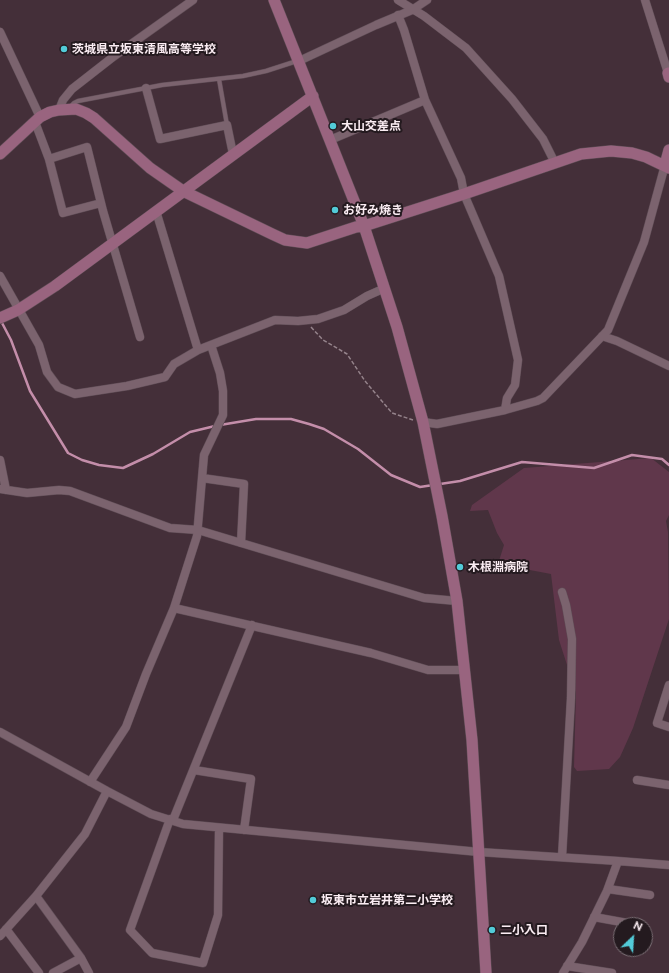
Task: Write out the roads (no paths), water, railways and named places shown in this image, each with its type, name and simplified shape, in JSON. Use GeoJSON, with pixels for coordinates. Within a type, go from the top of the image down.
{"type":"FeatureCollection","features":[{"type":"Feature","properties":{"kind":"street"},"geometry":{"type":"LineString","coordinates":[[64,109],[63,100],[72,89],[113,57],[193,0]]}},
{"type":"Feature","properties":{"kind":"street"},"geometry":{"type":"LineString","coordinates":[[274,0],[364,226],[397,327],[423,422],[444,522],[457,601],[465,670],[472,740],[486,973]]}},
{"type":"Feature","properties":{"kind":"street"},"geometry":{"type":"LineString","coordinates":[[398,0],[424,16],[466,48],[512,99],[543,139],[555,162]]}},
{"type":"Feature","properties":{"kind":"street"},"geometry":{"type":"LineString","coordinates":[[404,0],[412,10]]}},
{"type":"Feature","properties":{"kind":"street"},"geometry":{"type":"LineString","coordinates":[[299,61],[398,15],[412,10],[427,0]]}},
{"type":"Feature","properties":{"kind":"street"},"geometry":{"type":"LineString","coordinates":[[645,0],[669,75]]}},
{"type":"Feature","properties":{"kind":"street"},"geometry":{"type":"LineString","coordinates":[[398,15],[426,100],[461,178],[464,194],[499,276],[518,360],[515,385],[507,398],[505,410]]}},
{"type":"Feature","properties":{"kind":"street"},"geometry":{"type":"LineString","coordinates":[[0,32],[3,47],[38,120],[63,213],[101,203]]}},
{"type":"Feature","properties":{"kind":"street"},"geometry":{"type":"LineString","coordinates":[[146,88],[160,139],[227,125],[234,154]]}},
{"type":"Feature","properties":{"kind":"street"},"geometry":{"type":"LineString","coordinates":[[0,318],[18,310],[56,286],[313,96]]}},
{"type":"Feature","properties":{"kind":"street"},"geometry":{"type":"LineString","coordinates":[[330,140],[426,100]]}},
{"type":"Feature","properties":{"kind":"street"},"geometry":{"type":"LineString","coordinates":[[0,154],[38,120],[50,112],[64,109],[76,109],[94,118],[150,168],[183,191],[285,240],[307,243],[464,194],[581,154],[611,151],[632,154],[646,157],[667,167]]}},
{"type":"Feature","properties":{"kind":"street"},"geometry":{"type":"LineString","coordinates":[[49,159],[87,147],[101,203],[140,337]]}},
{"type":"Feature","properties":{"kind":"street"},"geometry":{"type":"LineString","coordinates":[[423,422],[437,424],[536,402],[543,398],[608,330],[644,242],[667,167],[669,150]]}},
{"type":"Feature","properties":{"kind":"street"},"geometry":{"type":"LineString","coordinates":[[156,212],[198,350]]}},
{"type":"Feature","properties":{"kind":"street"},"geometry":{"type":"LineString","coordinates":[[0,276],[39,345],[47,372],[58,387],[75,394],[127,386],[164,377],[174,364],[198,350],[275,320],[318,319],[344,310],[367,296],[385,288]]}},
{"type":"Feature","properties":{"kind":"street"},"geometry":{"type":"LineString","coordinates":[[602,336],[617,341],[669,366]]}},
{"type":"Feature","properties":{"kind":"street"},"geometry":{"type":"LineString","coordinates":[[90,782],[126,727],[146,674],[174,608],[198,530],[204,455],[224,415],[223,391],[220,373],[211,345]]}},
{"type":"Feature","properties":{"kind":"street"},"geometry":{"type":"LineString","coordinates":[[0,460],[3,490],[26,493],[59,490],[70,491],[170,528],[198,530],[424,598],[457,601]]}},
{"type":"Feature","properties":{"kind":"street"},"geometry":{"type":"LineString","coordinates":[[202,478],[244,484],[241,543]]}},
{"type":"Feature","properties":{"kind":"street"},"geometry":{"type":"LineString","coordinates":[[562,592],[572,638],[571,698],[562,857]]}},
{"type":"Feature","properties":{"kind":"street"},"geometry":{"type":"LineString","coordinates":[[174,608],[371,653],[428,670],[465,670]]}},
{"type":"Feature","properties":{"kind":"street"},"geometry":{"type":"LineString","coordinates":[[220,828],[218,915],[203,964],[152,952],[130,930],[172,820],[194,770],[252,625]]}},
{"type":"Feature","properties":{"kind":"street"},"geometry":{"type":"LineString","coordinates":[[669,685],[657,723],[669,727]]}},
{"type":"Feature","properties":{"kind":"street"},"geometry":{"type":"LineString","coordinates":[[0,732],[151,814],[183,824],[478,852],[669,865]]}},
{"type":"Feature","properties":{"kind":"street"},"geometry":{"type":"LineString","coordinates":[[194,770],[251,779],[244,830]]}},
{"type":"Feature","properties":{"kind":"street"},"geometry":{"type":"LineString","coordinates":[[637,780],[669,785]]}},
{"type":"Feature","properties":{"kind":"street"},"geometry":{"type":"LineString","coordinates":[[0,936],[36,896],[86,834],[107,791]]}},
{"type":"Feature","properties":{"kind":"street"},"geometry":{"type":"LineString","coordinates":[[612,973],[565,969],[582,942],[608,889],[618,861]]}},
{"type":"Feature","properties":{"kind":"street"},"geometry":{"type":"LineString","coordinates":[[608,889],[650,895]]}},
{"type":"Feature","properties":{"kind":"street"},"geometry":{"type":"LineString","coordinates":[[36,896],[81,958],[89,973]]}},
{"type":"Feature","properties":{"kind":"street"},"geometry":{"type":"LineString","coordinates":[[594,917],[613,920]]}},
{"type":"Feature","properties":{"kind":"street"},"geometry":{"type":"LineString","coordinates":[[6,929],[39,973]]}},
{"type":"Feature","properties":{"kind":"street"},"geometry":{"type":"LineString","coordinates":[[53,973],[81,958]]}},
{"type":"Feature","properties":{"kind":"lane"},"geometry":{"type":"LineString","coordinates":[[64,109],[78,101],[146,88],[243,76],[299,61]]}},
{"type":"Feature","properties":{"kind":"lane"},"geometry":{"type":"LineString","coordinates":[[218,79],[227,125]]}},
{"type":"Feature","properties":{"kind":"waterway"},"geometry":{"type":"LineString","coordinates":[[1,321],[11,340],[30,391],[68,453],[82,460],[99,465],[123,468],[153,454],[190,432],[215,426]]}},
{"type":"Feature","properties":{"kind":"waterway"},"geometry":{"type":"LineString","coordinates":[[220,425],[256,419],[291,419],[309,424],[324,429],[358,449],[391,475],[420,487],[433,485]]}},
{"type":"Feature","properties":{"kind":"waterway"},"geometry":{"type":"LineString","coordinates":[[440,484],[460,481],[522,462],[594,468],[632,455],[662,459],[669,465]]}},
{"type":"Feature","properties":{"kind":"place","name":"茨城県立坂東清風高等学校"},"geometry":{"type":"Point","coordinates":[64,49]}},
{"type":"Feature","properties":{"kind":"place","name":"大山交差点"},"geometry":{"type":"Point","coordinates":[333,126]}},
{"type":"Feature","properties":{"kind":"place","name":"お好み焼き"},"geometry":{"type":"Point","coordinates":[335,210]}},
{"type":"Feature","properties":{"kind":"place","name":"木根淵病院"},"geometry":{"type":"Point","coordinates":[460,567]}},
{"type":"Feature","properties":{"kind":"place","name":"坂東市立岩井第二小学校"},"geometry":{"type":"Point","coordinates":[313,900]}},
{"type":"Feature","properties":{"kind":"place","name":"二小入口"},"geometry":{"type":"Point","coordinates":[492,930]}}]}
